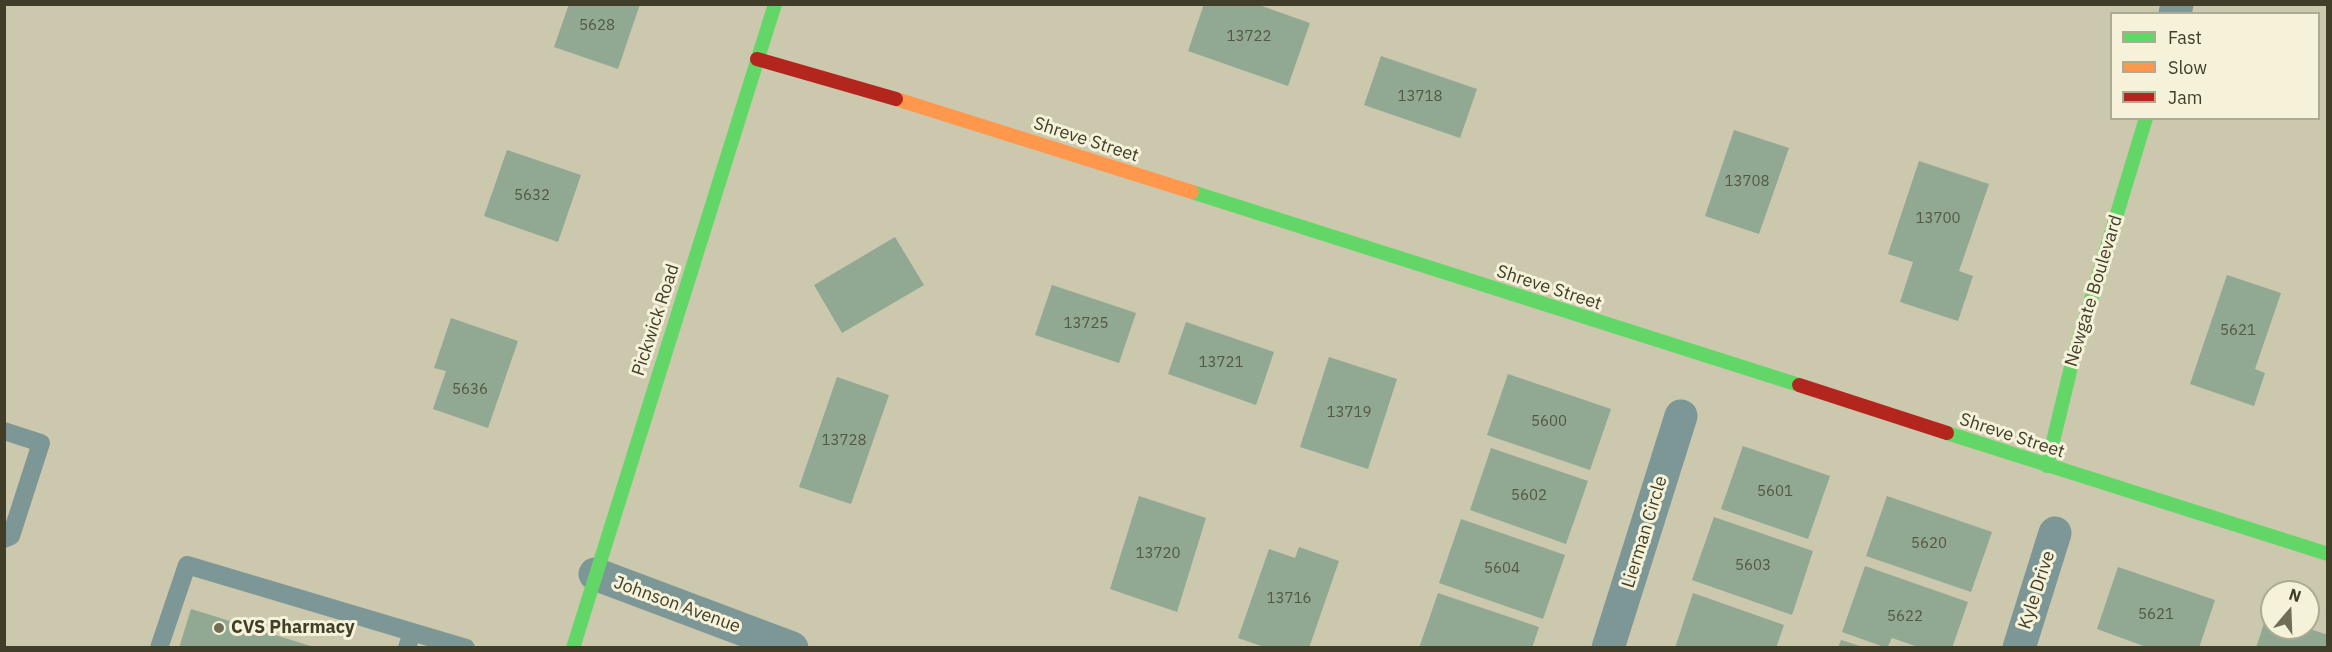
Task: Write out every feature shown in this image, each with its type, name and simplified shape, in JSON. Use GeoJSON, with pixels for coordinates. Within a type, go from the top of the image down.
{"type":"FeatureCollection","features":[{"type":"Feature","properties":{"kind":"street","name":"Pickwick Road"},"geometry":{"type":"LineString","coordinates":[[573,648],[775,4]]}},
{"type":"Feature","properties":{"kind":"street","name":"Shreve Street"},"geometry":{"type":"LineString","coordinates":[[758,59],[929,108],[2328,554]]}},
{"type":"Feature","properties":{"kind":"street","name":"Newgate Boulevard"},"geometry":{"type":"LineString","coordinates":[[2047,466],[2073,359],[2145,120]]}},
{"type":"Feature","properties":{"kind":"street","name":"Lierman Circle"},"geometry":{"type":"LineString","coordinates":[[1608,648],[1681,416]]}},
{"type":"Feature","properties":{"kind":"street","name":"Kyle Drive"},"geometry":{"type":"LineString","coordinates":[[2019,648],[2055,533]]}},
{"type":"Feature","properties":{"kind":"street","name":"Johnson Avenue"},"geometry":{"type":"LineString","coordinates":[[595,574],[792,648]]}},
{"type":"Feature","properties":{"kind":"lane"},"geometry":{"type":"LineString","coordinates":[[4,431],[41,443],[11,536],[4,539]]}},
{"type":"Feature","properties":{"kind":"lane"},"geometry":{"type":"LineString","coordinates":[[159,648],[187,565],[410,640],[466,648]]}},
{"type":"Feature","properties":{"kind":"building"},"geometry":{"type":"Polygon","coordinates":[[[569,4],[640,4],[618,69],[554,47],[569,4]]]}},
{"type":"Feature","properties":{"kind":"building"},"geometry":{"type":"Polygon","coordinates":[[[1204,4],[1256,4],[1310,23],[1288,86],[1188,51],[1204,4]]]}},
{"type":"Feature","properties":{"kind":"building"},"geometry":{"type":"Polygon","coordinates":[[[1381,56],[1477,89],[1460,138],[1364,105],[1381,56]]]}},
{"type":"Feature","properties":{"kind":"building"},"geometry":{"type":"Polygon","coordinates":[[[1734,130],[1789,148],[1759,234],[1705,216],[1734,130]]]}},
{"type":"Feature","properties":{"kind":"building"},"geometry":{"type":"Polygon","coordinates":[[[507,150],[581,175],[558,242],[484,216],[507,150]]]}},
{"type":"Feature","properties":{"kind":"building"},"geometry":{"type":"Polygon","coordinates":[[[1919,161],[1989,184],[1959,271],[1973,276],[1958,321],[1900,302],[1913,262],[1888,254],[1919,161]]]}},
{"type":"Feature","properties":{"kind":"building"},"geometry":{"type":"Polygon","coordinates":[[[895,237],[924,285],[842,333],[814,285],[895,237]]]}},
{"type":"Feature","properties":{"kind":"building"},"geometry":{"type":"Polygon","coordinates":[[[2227,275],[2281,293],[2255,369],[2265,373],[2254,406],[2190,384],[2227,275]]]}},
{"type":"Feature","properties":{"kind":"building"},"geometry":{"type":"Polygon","coordinates":[[[1052,285],[1136,313],[1119,363],[1035,335],[1052,285]]]}},
{"type":"Feature","properties":{"kind":"building"},"geometry":{"type":"Polygon","coordinates":[[[451,318],[518,341],[488,428],[433,409],[446,371],[434,368],[451,318]]]}},
{"type":"Feature","properties":{"kind":"building"},"geometry":{"type":"Polygon","coordinates":[[[1186,322],[1274,352],[1256,405],[1168,374],[1186,322]]]}},
{"type":"Feature","properties":{"kind":"building"},"geometry":{"type":"Polygon","coordinates":[[[1329,357],[1397,379],[1368,469],[1300,447],[1329,357]]]}},
{"type":"Feature","properties":{"kind":"building"},"geometry":{"type":"Polygon","coordinates":[[[1508,374],[1611,409],[1590,470],[1487,435],[1508,374]]]}},
{"type":"Feature","properties":{"kind":"building"},"geometry":{"type":"Polygon","coordinates":[[[837,377],[889,395],[851,504],[799,487],[837,377]]]}},
{"type":"Feature","properties":{"kind":"building"},"geometry":{"type":"Polygon","coordinates":[[[1743,446],[1830,476],[1808,539],[1721,509],[1743,446]]]}},
{"type":"Feature","properties":{"kind":"building"},"geometry":{"type":"Polygon","coordinates":[[[1491,448],[1588,481],[1566,544],[1470,510],[1491,448]]]}},
{"type":"Feature","properties":{"kind":"building"},"geometry":{"type":"Polygon","coordinates":[[[1139,496],[1206,518],[1177,612],[1110,589],[1139,496]]]}},
{"type":"Feature","properties":{"kind":"building"},"geometry":{"type":"Polygon","coordinates":[[[1887,496],[1992,532],[1971,592],[1866,556],[1887,496]]]}},
{"type":"Feature","properties":{"kind":"building"},"geometry":{"type":"Polygon","coordinates":[[[1714,517],[1813,551],[1792,615],[1692,580],[1714,517]]]}},
{"type":"Feature","properties":{"kind":"building"},"geometry":{"type":"Polygon","coordinates":[[[1461,519],[1565,555],[1543,619],[1439,583],[1461,519]]]}},
{"type":"Feature","properties":{"kind":"building"},"geometry":{"type":"Polygon","coordinates":[[[1299,547],[1339,561],[1309,648],[1267,648],[1238,638],[1269,549],[1295,558],[1299,547]]]}},
{"type":"Feature","properties":{"kind":"building"},"geometry":{"type":"Polygon","coordinates":[[[1865,566],[1968,602],[1952,648],[1921,648],[1892,638],[1887,648],[1842,632],[1865,566]]]}},
{"type":"Feature","properties":{"kind":"building"},"geometry":{"type":"Polygon","coordinates":[[[2118,567],[2215,600],[2199,648],[2149,648],[2097,629],[2118,567]]]}},
{"type":"Feature","properties":{"kind":"building"},"geometry":{"type":"Polygon","coordinates":[[[1438,593],[1539,627],[1532,648],[1419,648],[1438,593]]]}},
{"type":"Feature","properties":{"kind":"building"},"geometry":{"type":"Polygon","coordinates":[[[1693,593],[1784,625],[1776,648],[1675,648],[1693,593]]]}},
{"type":"Feature","properties":{"kind":"building","name":"CVS Pharmacy"},"geometry":{"type":"Polygon","coordinates":[[[191,609],[314,647],[314,648],[179,648],[191,609]]]}},
{"type":"Feature","properties":{"kind":"building"},"geometry":{"type":"Polygon","coordinates":[[[2320,632],[2328,635],[2328,648],[2256,648],[2260,636],[2260,640],[2320,640],[2320,632]]]}},
{"type":"Feature","properties":{"kind":"building"},"geometry":{"type":"Polygon","coordinates":[[[1841,640],[1863,647],[1863,648],[1838,648],[1841,640]]]}},
{"type":"Feature","properties":{"kind":"traffic: fast"},"geometry":{"type":"LineString","coordinates":[[573,648],[775,4]]}},
{"type":"Feature","properties":{"kind":"traffic: fast"},"geometry":{"type":"LineString","coordinates":[[2047,466],[2073,359],[2145,120]]}},
{"type":"Feature","properties":{"kind":"traffic: fast"},"geometry":{"type":"LineString","coordinates":[[1192,192],[1799,385]]}},
{"type":"Feature","properties":{"kind":"traffic: fast"},"geometry":{"type":"LineString","coordinates":[[1947,433],[2328,554]]}},
{"type":"Feature","properties":{"kind":"traffic: slow"},"geometry":{"type":"LineString","coordinates":[[896,99],[1192,192]]}},
{"type":"Feature","properties":{"kind":"traffic: jam"},"geometry":{"type":"LineString","coordinates":[[757,59],[896,99]]}},
{"type":"Feature","properties":{"kind":"traffic: jam"},"geometry":{"type":"LineString","coordinates":[[1799,385],[1947,433]]}},
{"type":"Feature","properties":{"kind":"place","name":"CVS Pharmacy"},"geometry":{"type":"Point","coordinates":[219,628]}}]}
